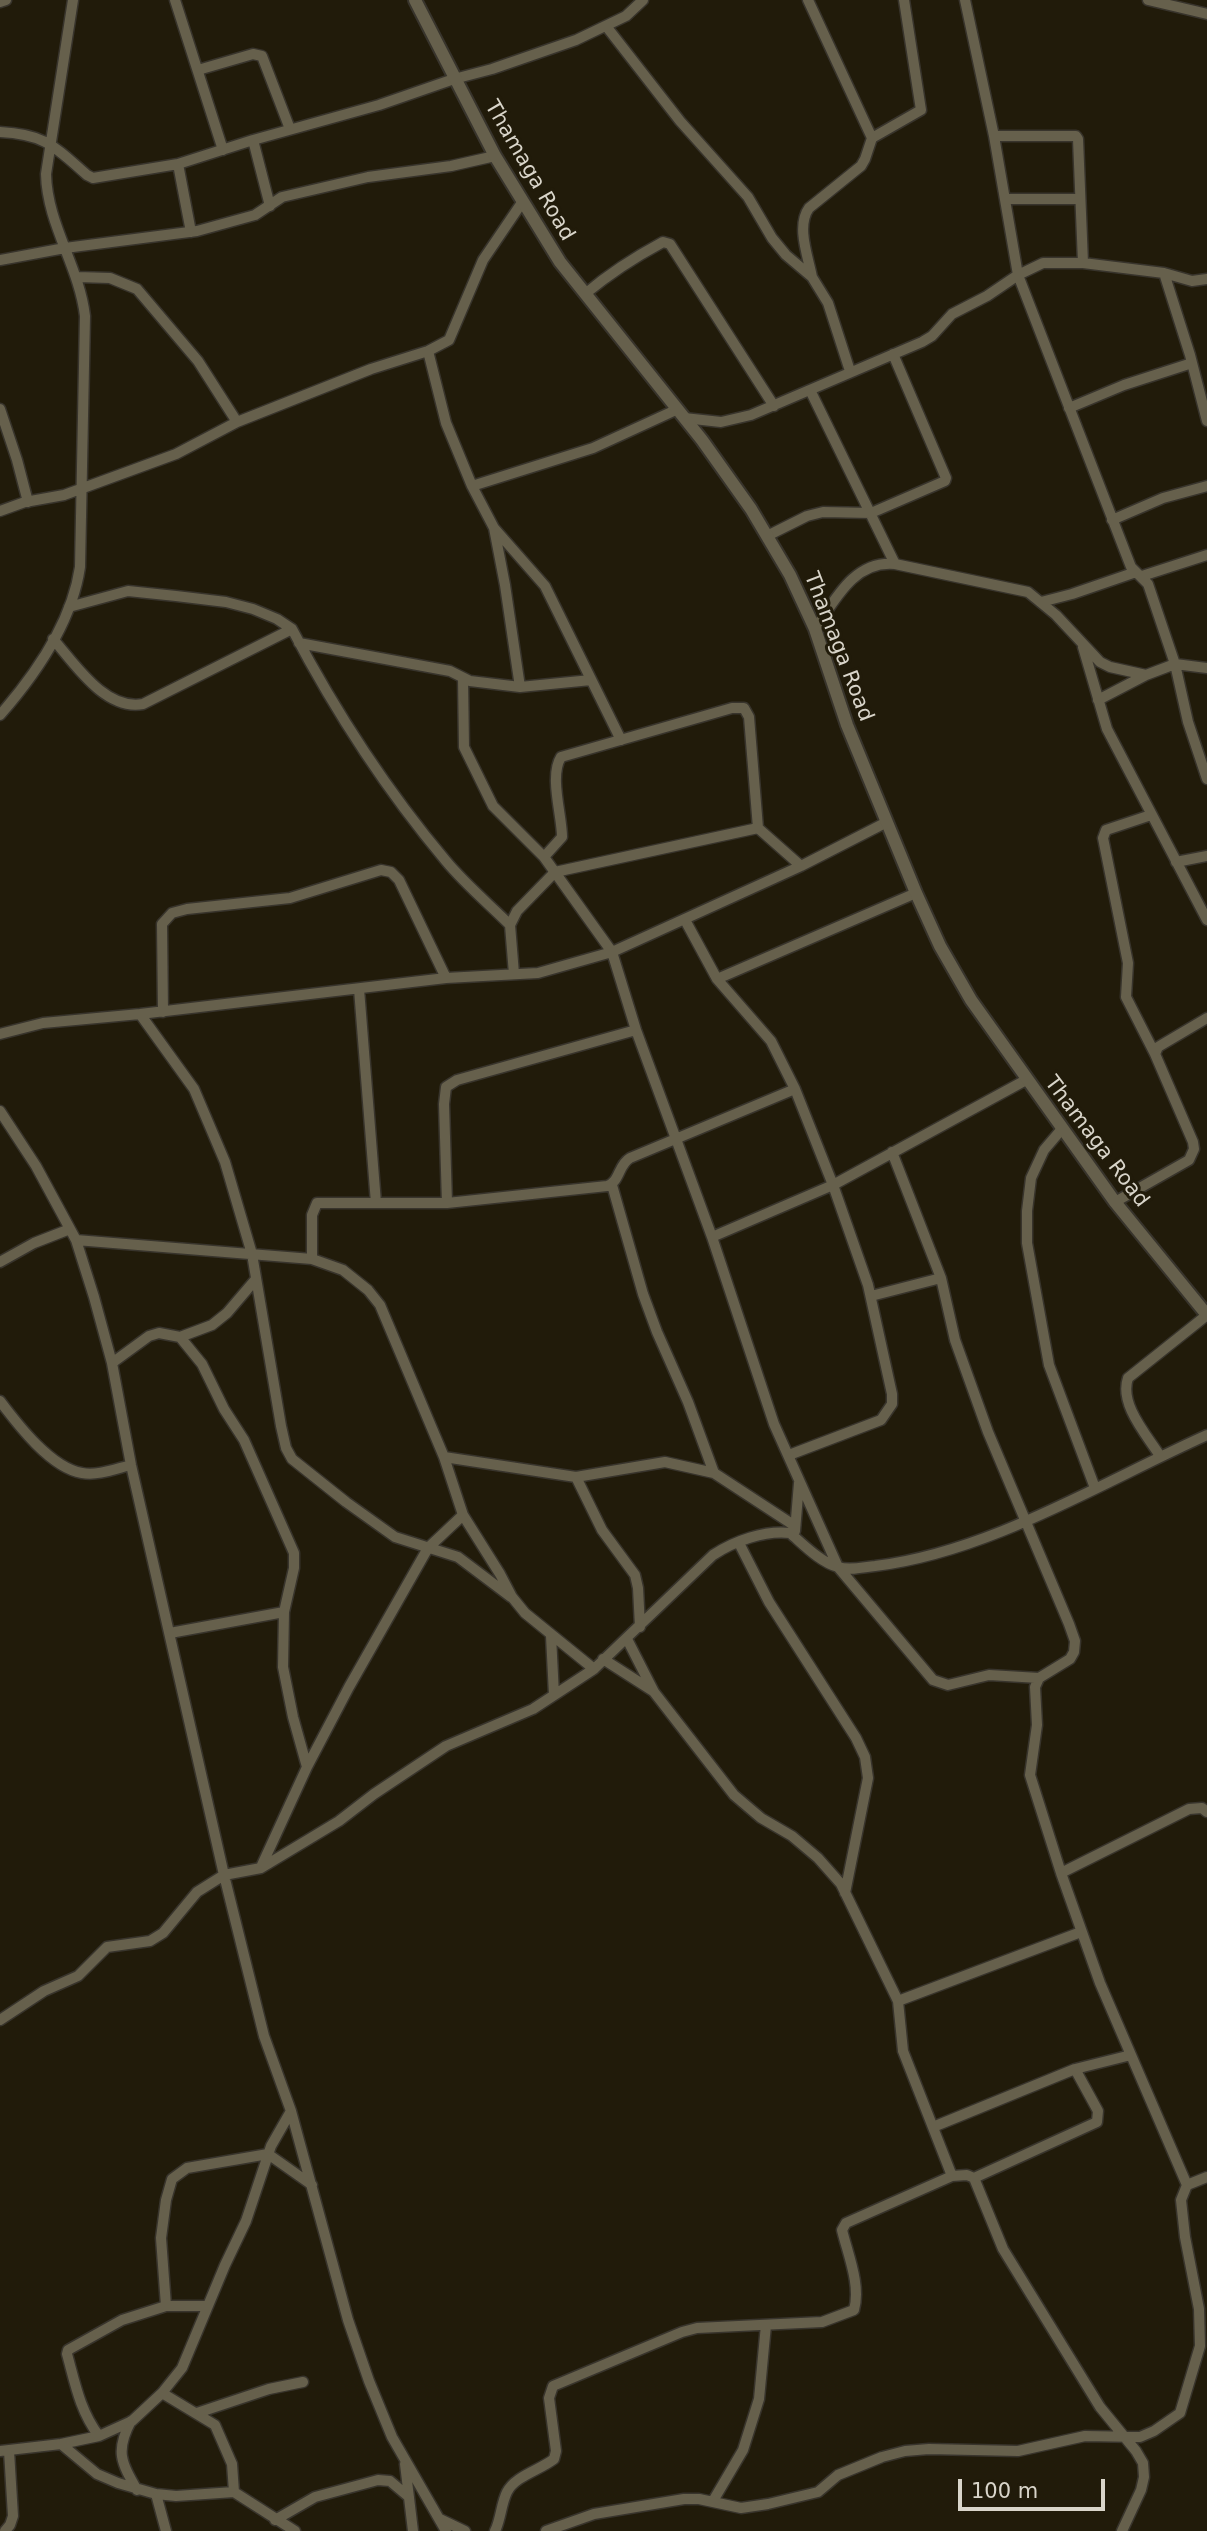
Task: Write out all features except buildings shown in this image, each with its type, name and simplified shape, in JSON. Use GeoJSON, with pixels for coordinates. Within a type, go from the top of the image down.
{"type":"FeatureCollection","features":[{"type":"Feature","properties":{"kind":"main road","name":"Thamaga Road"},"geometry":{"type":"LineString","coordinates":[[415,0],[495,156],[560,262],[681,414],[751,509],[790,575],[815,629],[847,725],[916,892],[940,946],[971,1000],[1061,1130],[1115,1202],[1207,1315]]}},
{"type":"Feature","properties":{"kind":"street"},"geometry":{"type":"LineString","coordinates":[[0,2],[6,0]]}},
{"type":"Feature","properties":{"kind":"street"},"geometry":{"type":"LineString","coordinates":[[0,715],[24,687],[53,639],[69,607],[80,567],[86,335],[83,301],[77,276],[53,219],[46,187],[50,143],[73,0]]}},
{"type":"Feature","properties":{"kind":"street"},"geometry":{"type":"LineString","coordinates":[[175,0],[223,150]]}},
{"type":"Feature","properties":{"kind":"street"},"geometry":{"type":"LineString","coordinates":[[0,132],[29,134],[50,143],[93,178],[178,164],[379,105],[576,40],[626,16],[634,4],[643,0]]}},
{"type":"Feature","properties":{"kind":"street"},"geometry":{"type":"LineString","coordinates":[[808,0],[872,138]]}},
{"type":"Feature","properties":{"kind":"street"},"geometry":{"type":"LineString","coordinates":[[812,277],[802,224],[808,208],[861,166],[872,138],[921,110],[904,0]]}},
{"type":"Feature","properties":{"kind":"street"},"geometry":{"type":"LineString","coordinates":[[965,0],[994,135],[1018,275],[1131,567],[1148,584],[1175,664],[1188,722],[1207,779]]}},
{"type":"Feature","properties":{"kind":"street"},"geometry":{"type":"LineString","coordinates":[[1148,0],[1207,14]]}},
{"type":"Feature","properties":{"kind":"street"},"geometry":{"type":"LineString","coordinates":[[606,26],[680,121],[748,197],[772,238],[786,255],[812,277],[828,303],[849,371]]}},
{"type":"Feature","properties":{"kind":"street"},"geometry":{"type":"LineString","coordinates":[[198,70],[253,54],[262,56],[290,130]]}},
{"type":"Feature","properties":{"kind":"street"},"geometry":{"type":"LineString","coordinates":[[994,135],[1076,136],[1083,263]]}},
{"type":"Feature","properties":{"kind":"street"},"geometry":{"type":"LineString","coordinates":[[253,140],[270,206]]}},
{"type":"Feature","properties":{"kind":"street"},"geometry":{"type":"LineString","coordinates":[[0,260],[65,248],[191,232],[255,215],[282,197],[368,177],[451,166],[495,156]]}},
{"type":"Feature","properties":{"kind":"street"},"geometry":{"type":"LineString","coordinates":[[178,164],[191,232]]}},
{"type":"Feature","properties":{"kind":"street"},"geometry":{"type":"LineString","coordinates":[[1005,199],[1080,199]]}},
{"type":"Feature","properties":{"kind":"street"},"geometry":{"type":"LineString","coordinates":[[0,511],[28,502],[51,499],[176,454],[237,422],[380,365],[428,351],[449,340],[483,260],[523,201]]}},
{"type":"Feature","properties":{"kind":"street"},"geometry":{"type":"LineString","coordinates":[[585,294],[633,259],[663,242],[670,244],[774,406]]}},
{"type":"Feature","properties":{"kind":"street"},"geometry":{"type":"LineString","coordinates":[[472,486],[593,448],[681,414],[721,422],[751,415],[922,342],[932,336],[951,314],[1043,263],[1083,263],[1164,273],[1192,281],[1207,279]]}},
{"type":"Feature","properties":{"kind":"street"},"geometry":{"type":"LineString","coordinates":[[1164,273],[1207,421]]}},
{"type":"Feature","properties":{"kind":"street"},"geometry":{"type":"LineString","coordinates":[[77,276],[110,278],[137,289],[198,361],[237,422]]}},
{"type":"Feature","properties":{"kind":"street"},"geometry":{"type":"LineString","coordinates":[[428,351],[446,423],[472,486],[494,528],[545,586],[621,740]]}},
{"type":"Feature","properties":{"kind":"street"},"geometry":{"type":"LineString","coordinates":[[767,536],[807,516],[823,512],[871,513],[943,483],[946,478],[894,354]]}},
{"type":"Feature","properties":{"kind":"street"},"geometry":{"type":"LineString","coordinates":[[1069,408],[1124,385],[1192,363]]}},
{"type":"Feature","properties":{"kind":"street"},"geometry":{"type":"LineString","coordinates":[[810,390],[895,564]]}},
{"type":"Feature","properties":{"kind":"street"},"geometry":{"type":"LineString","coordinates":[[0,409],[18,460],[28,502]]}},
{"type":"Feature","properties":{"kind":"street"},"geometry":{"type":"LineString","coordinates":[[1112,520],[1163,498],[1207,486]]}},
{"type":"Feature","properties":{"kind":"street"},"geometry":{"type":"LineString","coordinates":[[494,528],[520,687]]}},
{"type":"Feature","properties":{"kind":"street"},"geometry":{"type":"LineString","coordinates":[[1041,602],[1207,555]]}},
{"type":"Feature","properties":{"kind":"street"},"geometry":{"type":"LineString","coordinates":[[815,629],[846,583],[877,564],[895,564],[1028,592],[1056,615],[1100,662],[1146,675]]}},
{"type":"Feature","properties":{"kind":"street"},"geometry":{"type":"LineString","coordinates":[[69,607],[128,591],[226,602],[254,609],[292,629],[335,703],[389,786],[446,862],[510,925]]}},
{"type":"Feature","properties":{"kind":"street"},"geometry":{"type":"LineString","coordinates":[[53,639],[102,691],[113,699],[134,705],[154,698],[292,629]]}},
{"type":"Feature","properties":{"kind":"street"},"geometry":{"type":"LineString","coordinates":[[299,643],[450,671],[470,681],[520,687],[591,680]]}},
{"type":"Feature","properties":{"kind":"street"},"geometry":{"type":"LineString","coordinates":[[1082,643],[1107,729],[1207,920]]}},
{"type":"Feature","properties":{"kind":"street"},"geometry":{"type":"LineString","coordinates":[[1098,700],[1146,675],[1175,664],[1207,668]]}},
{"type":"Feature","properties":{"kind":"street"},"geometry":{"type":"LineString","coordinates":[[463,678],[462,740],[466,754],[497,812],[544,857],[612,952],[636,1030],[712,1237],[774,1423],[838,1567],[933,1680],[948,1685],[989,1675],[1039,1678]]}},
{"type":"Feature","properties":{"kind":"street"},"geometry":{"type":"LineString","coordinates":[[544,857],[562,837],[556,781],[559,760],[732,708],[744,708],[748,717],[758,828],[801,866]]}},
{"type":"Feature","properties":{"kind":"street"},"geometry":{"type":"LineString","coordinates":[[1115,1202],[1189,1160],[1193,1155],[1193,1142],[1155,1054],[1126,997],[1128,963],[1103,838],[1106,830],[1151,815]]}},
{"type":"Feature","properties":{"kind":"street"},"geometry":{"type":"LineString","coordinates":[[0,1034],[43,1023],[163,1012],[446,978],[538,973],[612,952],[801,866],[887,822]]}},
{"type":"Feature","properties":{"kind":"street"},"geometry":{"type":"LineString","coordinates":[[514,974],[510,925],[517,911],[555,872],[758,828]]}},
{"type":"Feature","properties":{"kind":"street"},"geometry":{"type":"LineString","coordinates":[[1176,862],[1207,856]]}},
{"type":"Feature","properties":{"kind":"street"},"geometry":{"type":"LineString","coordinates":[[163,1012],[162,924],[172,913],[290,898],[381,870],[391,872],[398,880],[446,978]]}},
{"type":"Feature","properties":{"kind":"street"},"geometry":{"type":"LineString","coordinates":[[717,979],[916,892]]}},
{"type":"Feature","properties":{"kind":"street"},"geometry":{"type":"LineString","coordinates":[[685,920],[717,979],[771,1041],[795,1089],[833,1185],[871,1296],[892,1394],[892,1404],[881,1420],[789,1455]]}},
{"type":"Feature","properties":{"kind":"street"},"geometry":{"type":"LineString","coordinates":[[359,989],[376,1203]]}},
{"type":"Feature","properties":{"kind":"street"},"geometry":{"type":"LineString","coordinates":[[140,1014],[194,1089],[225,1162],[252,1254],[281,1426],[286,1448],[292,1458],[395,1537],[458,1557],[512,1597]]}},
{"type":"Feature","properties":{"kind":"street"},"geometry":{"type":"LineString","coordinates":[[1155,1054],[1163,1044],[1207,1018]]}},
{"type":"Feature","properties":{"kind":"street"},"geometry":{"type":"LineString","coordinates":[[447,1203],[444,1104],[446,1087],[457,1080],[636,1030]]}},
{"type":"Feature","properties":{"kind":"street"},"geometry":{"type":"LineString","coordinates":[[712,1237],[833,1185],[1026,1080]]}},
{"type":"Feature","properties":{"kind":"street"},"geometry":{"type":"LineString","coordinates":[[714,1473],[688,1402],[657,1332],[612,1185],[623,1162],[638,1154],[795,1089]]}},
{"type":"Feature","properties":{"kind":"street"},"geometry":{"type":"LineString","coordinates":[[0,1111],[36,1166],[76,1240],[94,1297],[112,1363],[131,1465],[224,1875],[264,2036],[291,2111],[348,2320],[369,2381],[392,2437],[446,2531]]}},
{"type":"Feature","properties":{"kind":"street"},"geometry":{"type":"LineString","coordinates":[[1061,1130],[1044,1150],[1031,1178],[1027,1243],[1049,1365],[1095,1489]]}},
{"type":"Feature","properties":{"kind":"street"},"geometry":{"type":"LineString","coordinates":[[546,2531],[594,2514],[684,2499],[713,2501],[741,2508],[768,2504],[813,2494],[838,2474],[916,2449],[999,2453],[1030,2449],[1085,2435],[1140,2438],[1180,2413],[1200,2346],[1199,2309],[1181,2200],[1187,2185],[1081,1932],[1030,1775],[1037,1725],[1035,1687],[1039,1678],[1070,1659],[1074,1652],[1074,1641],[988,1432],[955,1340],[941,1278],[892,1152]]}},
{"type":"Feature","properties":{"kind":"street"},"geometry":{"type":"LineString","coordinates":[[312,1259],[312,1215],[317,1203],[447,1203],[612,1185]]}},
{"type":"Feature","properties":{"kind":"street"},"geometry":{"type":"LineString","coordinates":[[0,1262],[34,1243],[70,1229]]}},
{"type":"Feature","properties":{"kind":"street"},"geometry":{"type":"LineString","coordinates":[[76,1240],[312,1259],[343,1270],[368,1290],[380,1305],[444,1457],[463,1515],[512,1597],[525,1613],[594,1669]]}},
{"type":"Feature","properties":{"kind":"street"},"geometry":{"type":"LineString","coordinates":[[871,1296],[941,1278]]}},
{"type":"Feature","properties":{"kind":"street"},"geometry":{"type":"LineString","coordinates":[[112,1363],[149,1336],[159,1333],[180,1337],[212,1325],[221,1319],[256,1279]]}},
{"type":"Feature","properties":{"kind":"street"},"geometry":{"type":"LineString","coordinates":[[1160,1456],[1128,1404],[1125,1392],[1128,1378],[1207,1315]]}},
{"type":"Feature","properties":{"kind":"street"},"geometry":{"type":"LineString","coordinates":[[180,1337],[202,1364],[232,1424],[244,1440],[294,1553],[294,1568],[284,1612],[283,1667],[307,1768]]}},
{"type":"Feature","properties":{"kind":"street"},"geometry":{"type":"LineString","coordinates":[[0,1401],[28,1436],[72,1470],[94,1473],[131,1465]]}},
{"type":"Feature","properties":{"kind":"street"},"geometry":{"type":"LineString","coordinates":[[444,1457],[576,1477],[665,1462],[714,1473],[795,1531],[824,1561],[852,1569],[925,1556],[996,1534],[1207,1435]]}},
{"type":"Feature","properties":{"kind":"street"},"geometry":{"type":"LineString","coordinates":[[576,1477],[601,1530],[635,1575],[640,1627]]}},
{"type":"Feature","properties":{"kind":"street"},"geometry":{"type":"LineString","coordinates":[[795,1531],[799,1483]]}},
{"type":"Feature","properties":{"kind":"street"},"geometry":{"type":"LineString","coordinates":[[261,1868],[307,1768],[349,1687],[428,1548],[463,1515]]}},
{"type":"Feature","properties":{"kind":"street"},"geometry":{"type":"LineString","coordinates":[[0,2020],[44,1991],[78,1976],[107,1947],[150,1941],[157,1937],[197,1892],[224,1875],[261,1868],[339,1821],[446,1746],[533,1709],[594,1669],[713,1555],[725,1547],[775,1533],[795,1531]]}},
{"type":"Feature","properties":{"kind":"street"},"geometry":{"type":"LineString","coordinates":[[739,1543],[769,1602],[856,1738],[865,1757],[868,1778],[845,1893]]}},
{"type":"Feature","properties":{"kind":"street"},"geometry":{"type":"LineString","coordinates":[[170,1633],[284,1612]]}},
{"type":"Feature","properties":{"kind":"street"},"geometry":{"type":"LineString","coordinates":[[551,1636],[554,1695]]}},
{"type":"Feature","properties":{"kind":"street"},"geometry":{"type":"LineString","coordinates":[[627,1639],[654,1692],[734,1795],[761,1818],[792,1836],[818,1858],[845,1893],[898,2001],[903,2051],[952,2176]]}},
{"type":"Feature","properties":{"kind":"street"},"geometry":{"type":"LineString","coordinates":[[603,1659],[654,1692]]}},
{"type":"Feature","properties":{"kind":"street"},"geometry":{"type":"LineString","coordinates":[[1061,1873],[1189,1809],[1202,1808],[1207,1812]]}},
{"type":"Feature","properties":{"kind":"street"},"geometry":{"type":"LineString","coordinates":[[898,2001],[1081,1932]]}},
{"type":"Feature","properties":{"kind":"street"},"geometry":{"type":"LineString","coordinates":[[933,2127],[1075,2069],[1130,2054]]}},
{"type":"Feature","properties":{"kind":"street"},"geometry":{"type":"LineString","coordinates":[[974,2178],[1097,2122],[1098,2111],[1075,2069]]}},
{"type":"Feature","properties":{"kind":"street"},"geometry":{"type":"LineString","coordinates":[[5,2531],[13,2516],[4,2451],[99,2436],[132,2421],[162,2393],[182,2368],[246,2221],[268,2154],[291,2111]]}},
{"type":"Feature","properties":{"kind":"street"},"geometry":{"type":"LineString","coordinates":[[166,2306],[161,2238],[172,2179],[187,2168],[268,2154],[312,2185]]}},
{"type":"Feature","properties":{"kind":"street"},"geometry":{"type":"LineString","coordinates":[[495,2531],[502,2516],[508,2490],[554,2459],[556,2451],[549,2398],[553,2386],[682,2332],[710,2326],[822,2322],[854,2310],[854,2283],[843,2226],[952,2176],[967,2175],[974,2178],[1003,2249],[1100,2407],[1143,2463],[1144,2477],[1135,2505],[1122,2531]]}},
{"type":"Feature","properties":{"kind":"street"},"geometry":{"type":"LineString","coordinates":[[1187,2185],[1207,2177]]}},
{"type":"Feature","properties":{"kind":"street"},"geometry":{"type":"LineString","coordinates":[[99,2436],[78,2398],[68,2350],[122,2320],[166,2306],[208,2306]]}},
{"type":"Feature","properties":{"kind":"street"},"geometry":{"type":"LineString","coordinates":[[713,2501],[743,2450],[760,2399],[766,2325]]}},
{"type":"Feature","properties":{"kind":"street"},"geometry":{"type":"LineString","coordinates":[[197,2413],[269,2389],[303,2382]]}},
{"type":"Feature","properties":{"kind":"street"},"geometry":{"type":"LineString","coordinates":[[162,2393],[215,2425],[232,2465],[233,2492]]}},
{"type":"Feature","properties":{"kind":"street"},"geometry":{"type":"LineString","coordinates":[[132,2421],[121,2444],[121,2458],[137,2490]]}},
{"type":"Feature","properties":{"kind":"street"},"geometry":{"type":"LineString","coordinates":[[61,2444],[97,2474],[137,2490],[176,2496],[233,2492],[295,2531]]}},
{"type":"Feature","properties":{"kind":"street"},"geometry":{"type":"LineString","coordinates":[[405,2460],[413,2531]]}},
{"type":"Feature","properties":{"kind":"street"},"geometry":{"type":"LineString","coordinates":[[275,2520],[315,2497],[378,2480],[390,2481],[409,2497]]}},
{"type":"Feature","properties":{"kind":"street"},"geometry":{"type":"LineString","coordinates":[[156,2494],[166,2531]]}},
{"type":"Feature","properties":{"kind":"street"},"geometry":{"type":"LineString","coordinates":[[439,2519],[465,2531]]}}]}
